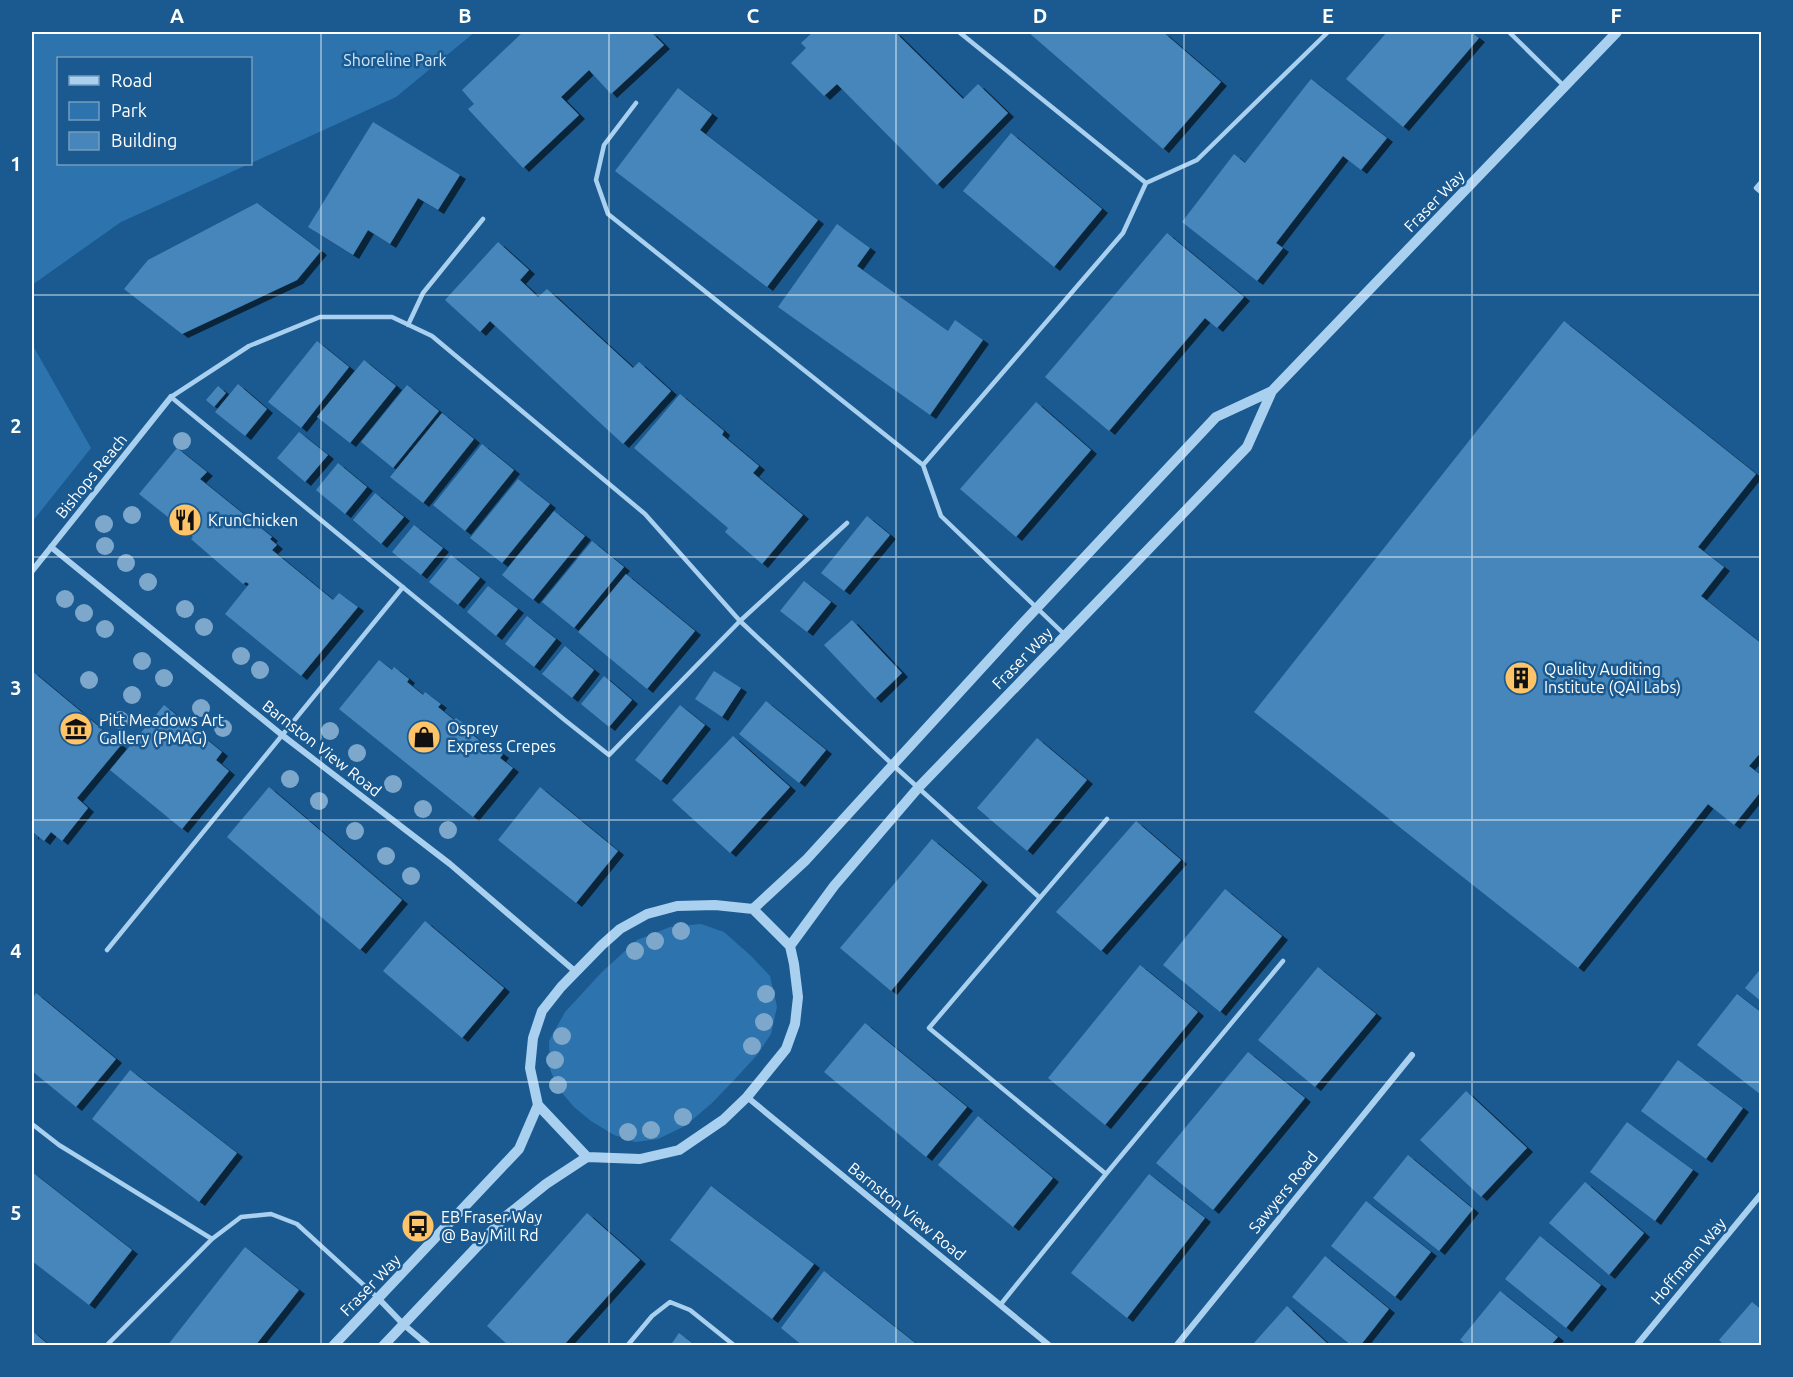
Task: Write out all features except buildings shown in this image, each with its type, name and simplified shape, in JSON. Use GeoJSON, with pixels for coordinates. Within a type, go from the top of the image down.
{"type":"FeatureCollection","features":[{"type":"Feature","properties":{"kind":"street","name":"Fraser Way"},"geometry":{"type":"LineString","coordinates":[[790,946],[834,886],[918,788],[1247,447],[1272,392],[1617,32]]}},
{"type":"Feature","properties":{"kind":"street","name":"Fraser Way"},"geometry":{"type":"LineString","coordinates":[[753,909],[806,860],[1216,417],[1272,392]]}},
{"type":"Feature","properties":{"kind":"street","name":"Bishops Reach"},"geometry":{"type":"LineString","coordinates":[[32,571],[171,397]]}},
{"type":"Feature","properties":{"kind":"street","name":"Barnston View Road"},"geometry":{"type":"LineString","coordinates":[[51,547],[282,735],[450,864],[576,972]]}},
{"type":"Feature","properties":{"kind":"street"},"geometry":{"type":"LineString","coordinates":[[383,1346],[505,1217],[546,1184],[587,1157],[640,1159],[679,1150],[723,1120],[747,1097],[786,1049],[795,1024],[798,997],[795,964],[790,946],[753,909],[715,905],[677,906],[647,914],[620,929],[602,945],[561,987],[543,1011],[533,1038],[530,1068],[538,1105],[587,1157]]}},
{"type":"Feature","properties":{"kind":"street","name":"Sawyers Road"},"geometry":{"type":"LineString","coordinates":[[1176,1346],[1412,1055]]}},
{"type":"Feature","properties":{"kind":"street","name":"Barnston View Road"},"geometry":{"type":"LineString","coordinates":[[747,1097],[1050,1346]]}},
{"type":"Feature","properties":{"kind":"street","name":"Fraser Way"},"geometry":{"type":"LineString","coordinates":[[333,1346],[519,1149],[538,1105]]}},
{"type":"Feature","properties":{"kind":"street","name":"Hoffmann Way"},"geometry":{"type":"LineString","coordinates":[[1636,1346],[1761,1193]]}},
{"type":"Feature","properties":{"kind":"street"},"geometry":{"type":"LineString","coordinates":[[378,1298],[429,1346]]}},
{"type":"Feature","properties":{"kind":"lane"},"geometry":{"type":"LineString","coordinates":[[959,32],[1146,183]]}},
{"type":"Feature","properties":{"kind":"lane"},"geometry":{"type":"LineString","coordinates":[[923,465],[1122,233],[1146,183],[1197,160],[1328,32]]}},
{"type":"Feature","properties":{"kind":"lane"},"geometry":{"type":"LineString","coordinates":[[1509,32],[1564,86]]}},
{"type":"Feature","properties":{"kind":"lane"},"geometry":{"type":"LineString","coordinates":[[636,103],[604,145],[596,180],[608,214],[923,465],[941,516],[1065,635]]}},
{"type":"Feature","properties":{"kind":"lane"},"geometry":{"type":"LineString","coordinates":[[1761,181],[1756,188],[1761,193]]}},
{"type":"Feature","properties":{"kind":"lane"},"geometry":{"type":"LineString","coordinates":[[408,325],[423,293],[483,219]]}},
{"type":"Feature","properties":{"kind":"lane"},"geometry":{"type":"LineString","coordinates":[[848,523],[740,621],[609,755],[171,397],[249,346],[320,317],[392,316],[432,336],[645,514],[740,621],[892,765],[1039,897]]}},
{"type":"Feature","properties":{"kind":"lane"},"geometry":{"type":"LineString","coordinates":[[107,950],[403,586]]}},
{"type":"Feature","properties":{"kind":"lane"},"geometry":{"type":"LineString","coordinates":[[1106,1174],[929,1028],[1107,819]]}},
{"type":"Feature","properties":{"kind":"lane"},"geometry":{"type":"LineString","coordinates":[[1001,1304],[1283,961]]}},
{"type":"Feature","properties":{"kind":"lane"},"geometry":{"type":"LineString","coordinates":[[32,1124],[59,1145],[212,1239]]}},
{"type":"Feature","properties":{"kind":"lane"},"geometry":{"type":"LineString","coordinates":[[106,1346],[212,1239],[242,1217],[271,1214],[297,1224],[378,1298]]}},
{"type":"Feature","properties":{"kind":"lane"},"geometry":{"type":"LineString","coordinates":[[627,1346],[652,1316],[670,1302],[690,1310],[735,1346]]}},
{"type":"Feature","properties":{"kind":"green space","name":"Shoreline Park"},"geometry":{"type":"Polygon","coordinates":[[[32,32],[475,32],[396,97],[252,163],[252,57],[57,57],[57,165],[247,165],[121,222],[32,285],[32,32]]]}},
{"type":"Feature","properties":{"kind":"green space"},"geometry":{"type":"Polygon","coordinates":[[[32,344],[91,448],[32,522],[32,344]]]}},
{"type":"Feature","properties":{"kind":"green space"},"geometry":{"type":"Polygon","coordinates":[[[701,924],[724,932],[770,976],[777,1007],[771,1034],[757,1055],[735,1079],[685,1126],[658,1139],[635,1142],[614,1135],[574,1107],[557,1087],[550,1069],[549,1041],[565,1012],[602,972],[637,940],[670,927],[701,924]]]}},
{"type":"Feature","properties":{"kind":"place","name":"KrunChicken"},"geometry":{"type":"Point","coordinates":[185,520]}},
{"type":"Feature","properties":{"kind":"place","name":"Quality Auditing Institute (QAI Labs)"},"geometry":{"type":"Point","coordinates":[1521,678]}},
{"type":"Feature","properties":{"kind":"place","name":"Pitt Meadows Art Gallery (PMAG)"},"geometry":{"type":"Point","coordinates":[76,729]}},
{"type":"Feature","properties":{"kind":"place","name":"Osprey Express Crepes"},"geometry":{"type":"Point","coordinates":[424,737]}},
{"type":"Feature","properties":{"kind":"place","name":"EB Fraser Way @ Bay Mill Rd"},"geometry":{"type":"Point","coordinates":[418,1226]}}]}
